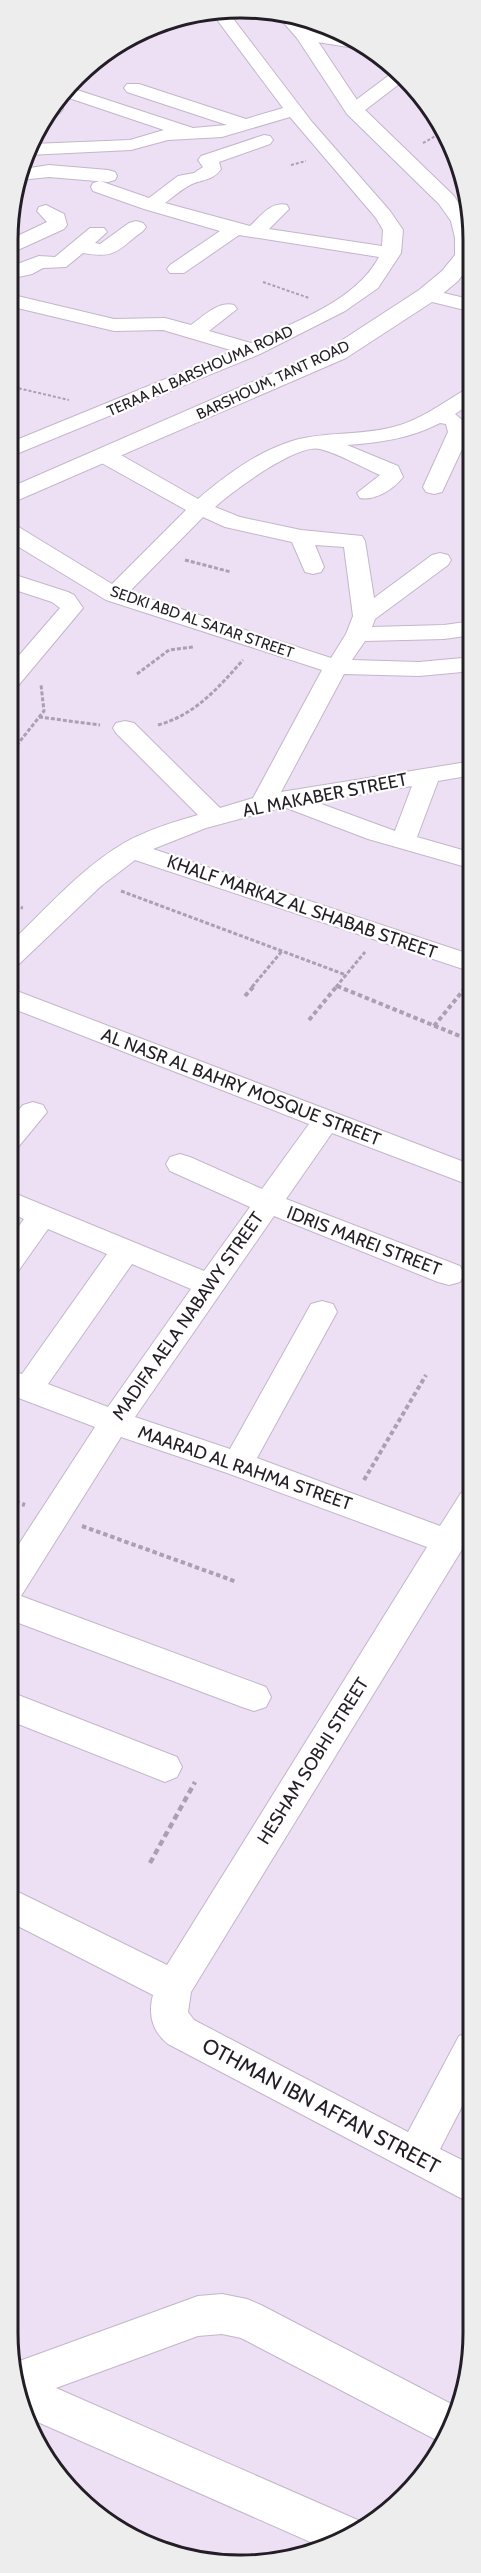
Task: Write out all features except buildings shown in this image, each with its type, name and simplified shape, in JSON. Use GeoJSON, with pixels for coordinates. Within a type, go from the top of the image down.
{"type":"FeatureCollection","features":[{"type":"Feature","properties":{"kind":"main road","name":"BARSHOUM, TANT ROAD"},"geometry":{"type":"LineString","coordinates":[[295,25],[354,110],[447,200],[463,228]]}},
{"type":"Feature","properties":{"kind":"main road","name":"BARSHOUM, TANT ROAD"},"geometry":{"type":"LineString","coordinates":[[18,492],[106,456],[338,353],[427,295],[463,262]]}},
{"type":"Feature","properties":{"kind":"street"},"geometry":{"type":"LineString","coordinates":[[28,175],[49,171],[104,182],[151,205],[245,231],[391,253],[393,230],[383,215],[301,118],[224,18]]}},
{"type":"Feature","properties":{"kind":"street"},"geometry":{"type":"LineString","coordinates":[[304,35],[337,40]]}},
{"type":"Feature","properties":{"kind":"street"},"geometry":{"type":"LineString","coordinates":[[354,110],[394,80]]}},
{"type":"Feature","properties":{"kind":"street"},"geometry":{"type":"LineString","coordinates":[[133,88],[249,126]]}},
{"type":"Feature","properties":{"kind":"street"},"geometry":{"type":"LineString","coordinates":[[73,94],[187,132]]}},
{"type":"Feature","properties":{"kind":"street"},"geometry":{"type":"LineString","coordinates":[[38,149],[131,145],[167,135],[187,132],[222,132],[301,118]]}},
{"type":"Feature","properties":{"kind":"street"},"geometry":{"type":"LineString","coordinates":[[151,205],[185,180],[200,177],[212,169],[207,160],[245,146],[301,118]]}},
{"type":"Feature","properties":{"kind":"street"},"geometry":{"type":"LineString","coordinates":[[86,207],[131,145]]}},
{"type":"Feature","properties":{"kind":"street"},"geometry":{"type":"LineString","coordinates":[[245,146],[266,156]]}},
{"type":"Feature","properties":{"kind":"street"},"geometry":{"type":"LineString","coordinates":[[177,269],[280,209]]}},
{"type":"Feature","properties":{"kind":"street"},"geometry":{"type":"LineString","coordinates":[[18,244],[57,225],[57,218],[46,211]]}},
{"type":"Feature","properties":{"kind":"street"},"geometry":{"type":"LineString","coordinates":[[79,246],[104,251],[136,227]]}},
{"type":"Feature","properties":{"kind":"street"},"geometry":{"type":"LineString","coordinates":[[18,271],[39,262],[57,264],[97,232]]}},
{"type":"Feature","properties":{"kind":"street","name":"TERAA AL BARSHOUMA ROAD"},"geometry":{"type":"LineString","coordinates":[[18,447],[253,350],[338,308],[371,284],[391,253]]}},
{"type":"Feature","properties":{"kind":"street"},"geometry":{"type":"LineString","coordinates":[[427,295],[463,304]]}},
{"type":"Feature","properties":{"kind":"street"},"geometry":{"type":"LineString","coordinates":[[18,302],[114,324],[158,323],[253,350]]}},
{"type":"Feature","properties":{"kind":"street"},"geometry":{"type":"LineString","coordinates":[[194,333],[227,309]]}},
{"type":"Feature","properties":{"kind":"street"},"geometry":{"type":"LineString","coordinates":[[114,595],[199,508],[263,463],[290,449],[321,442],[391,434],[418,426],[463,400]]}},
{"type":"Feature","properties":{"kind":"street"},"geometry":{"type":"LineString","coordinates":[[434,486],[459,432],[453,420],[440,415]]}},
{"type":"Feature","properties":{"kind":"street"},"geometry":{"type":"LineString","coordinates":[[321,442],[390,471],[392,477],[368,494]]}},
{"type":"Feature","properties":{"kind":"street"},"geometry":{"type":"LineString","coordinates":[[106,456],[199,508],[253,528],[301,537],[353,540],[361,625]]}},
{"type":"Feature","properties":{"kind":"street","name":"SEDKI ABD AL SATAR STREET"},"geometry":{"type":"LineString","coordinates":[[18,536],[114,595],[336,667],[419,669],[463,665]]}},
{"type":"Feature","properties":{"kind":"street"},"geometry":{"type":"LineString","coordinates":[[301,537],[313,567]]}},
{"type":"Feature","properties":{"kind":"street"},"geometry":{"type":"LineString","coordinates":[[440,560],[361,625],[336,667],[275,801],[463,858]]}},
{"type":"Feature","properties":{"kind":"street"},"geometry":{"type":"LineString","coordinates":[[18,583],[60,597],[66,600],[72,608],[18,671]]}},
{"type":"Feature","properties":{"kind":"street"},"geometry":{"type":"LineString","coordinates":[[361,625],[444,632],[463,629]]}},
{"type":"Feature","properties":{"kind":"street"},"geometry":{"type":"LineString","coordinates":[[125,728],[215,817]]}},
{"type":"Feature","properties":{"kind":"street","name":"AL MAKABER STREET"},"geometry":{"type":"LineString","coordinates":[[18,950],[92,880],[131,850],[168,833],[215,817],[275,801],[463,770]]}},
{"type":"Feature","properties":{"kind":"street"},"geometry":{"type":"LineString","coordinates":[[404,842],[428,776]]}},
{"type":"Feature","properties":{"kind":"street","name":"KHALF MARKAZ AL SHABAB STREET"},"geometry":{"type":"LineString","coordinates":[[131,850],[463,961]]}},
{"type":"Feature","properties":{"kind":"street","name":"AL NASR AL BAHRY MOSQUE STREET"},"geometry":{"type":"LineString","coordinates":[[18,1001],[463,1173]]}},
{"type":"Feature","properties":{"kind":"street"},"geometry":{"type":"LineString","coordinates":[[18,1129],[33,1112]]}},
{"type":"Feature","properties":{"kind":"street","name":"MADIFA AELA NABAWY STREET"},"geometry":{"type":"LineString","coordinates":[[18,1573],[114,1422],[266,1202],[326,1120]]}},
{"type":"Feature","properties":{"kind":"street","name":"IDRIS MAREI STREET"},"geometry":{"type":"LineString","coordinates":[[180,1164],[266,1202],[449,1274]]}},
{"type":"Feature","properties":{"kind":"street"},"geometry":{"type":"LineString","coordinates":[[18,1205],[209,1285]]}},
{"type":"Feature","properties":{"kind":"street"},"geometry":{"type":"LineString","coordinates":[[18,1250],[44,1215]]}},
{"type":"Feature","properties":{"kind":"street"},"geometry":{"type":"LineString","coordinates":[[19,1384],[126,1250]]}},
{"type":"Feature","properties":{"kind":"street"},"geometry":{"type":"LineString","coordinates":[[238,1464],[322,1312]]}},
{"type":"Feature","properties":{"kind":"street","name":"MAARAD AL RAHMA STREET"},"geometry":{"type":"LineString","coordinates":[[19,1384],[114,1422],[238,1464],[449,1542]]}},
{"type":"Feature","properties":{"kind":"street","name":"HESHAM SOBHI STREET"},"geometry":{"type":"LineString","coordinates":[[172,2024],[168,2007],[174,1987],[463,1518]]}},
{"type":"Feature","properties":{"kind":"street"},"geometry":{"type":"LineString","coordinates":[[18,1609],[254,1697]]}},
{"type":"Feature","properties":{"kind":"street"},"geometry":{"type":"LineString","coordinates":[[18,1709],[165,1767]]}},
{"type":"Feature","properties":{"kind":"street"},"geometry":{"type":"LineString","coordinates":[[18,1908],[174,1987]]}},
{"type":"Feature","properties":{"kind":"street","name":"OTHMAN IBN AFFAN STREET"},"geometry":{"type":"LineString","coordinates":[[172,2024],[181,2032],[463,2181]]}},
{"type":"Feature","properties":{"kind":"street"},"geometry":{"type":"LineString","coordinates":[[416,2156],[463,2065]]}},
{"type":"Feature","properties":{"kind":"street"},"geometry":{"type":"LineString","coordinates":[[23,2380],[198,2316],[222,2314],[247,2319],[444,2423]]}},
{"type":"Feature","properties":{"kind":"street"},"geometry":{"type":"LineString","coordinates":[[28,2396],[337,2533]]}},
{"type":"Feature","properties":{"kind":"path"},"geometry":{"type":"LineString","coordinates":[[263,282],[338,308]]}},
{"type":"Feature","properties":{"kind":"path"},"geometry":{"type":"LineString","coordinates":[[18,388],[111,409]]}},
{"type":"Feature","properties":{"kind":"path"},"geometry":{"type":"LineString","coordinates":[[155,552],[231,572]]}},
{"type":"Feature","properties":{"kind":"path"},"geometry":{"type":"LineString","coordinates":[[137,674],[169,650],[197,646],[217,628]]}},
{"type":"Feature","properties":{"kind":"path"},"geometry":{"type":"LineString","coordinates":[[39,717],[125,728],[166,724],[201,706],[260,642]]}},
{"type":"Feature","properties":{"kind":"path"},"geometry":{"type":"LineString","coordinates":[[18,744],[39,717],[44,706],[44,696],[40,685],[42,682]]}},
{"type":"Feature","properties":{"kind":"path"},"geometry":{"type":"LineString","coordinates":[[92,880],[346,975]]}},
{"type":"Feature","properties":{"kind":"path"},"geometry":{"type":"LineString","coordinates":[[309,1020],[380,933]]}},
{"type":"Feature","properties":{"kind":"path"},"geometry":{"type":"LineString","coordinates":[[245,996],[282,951]]}},
{"type":"Feature","properties":{"kind":"path"},"geometry":{"type":"LineString","coordinates":[[337,987],[463,1037]]}},
{"type":"Feature","properties":{"kind":"path"},"geometry":{"type":"LineString","coordinates":[[434,1026],[463,990]]}},
{"type":"Feature","properties":{"kind":"path"},"geometry":{"type":"LineString","coordinates":[[350,1505],[426,1375]]}},
{"type":"Feature","properties":{"kind":"path"},"geometry":{"type":"LineString","coordinates":[[18,1503],[237,1582]]}},
{"type":"Feature","properties":{"kind":"path"},"geometry":{"type":"LineString","coordinates":[[150,1863],[195,1784],[191,1779],[165,1767]]}}]}
